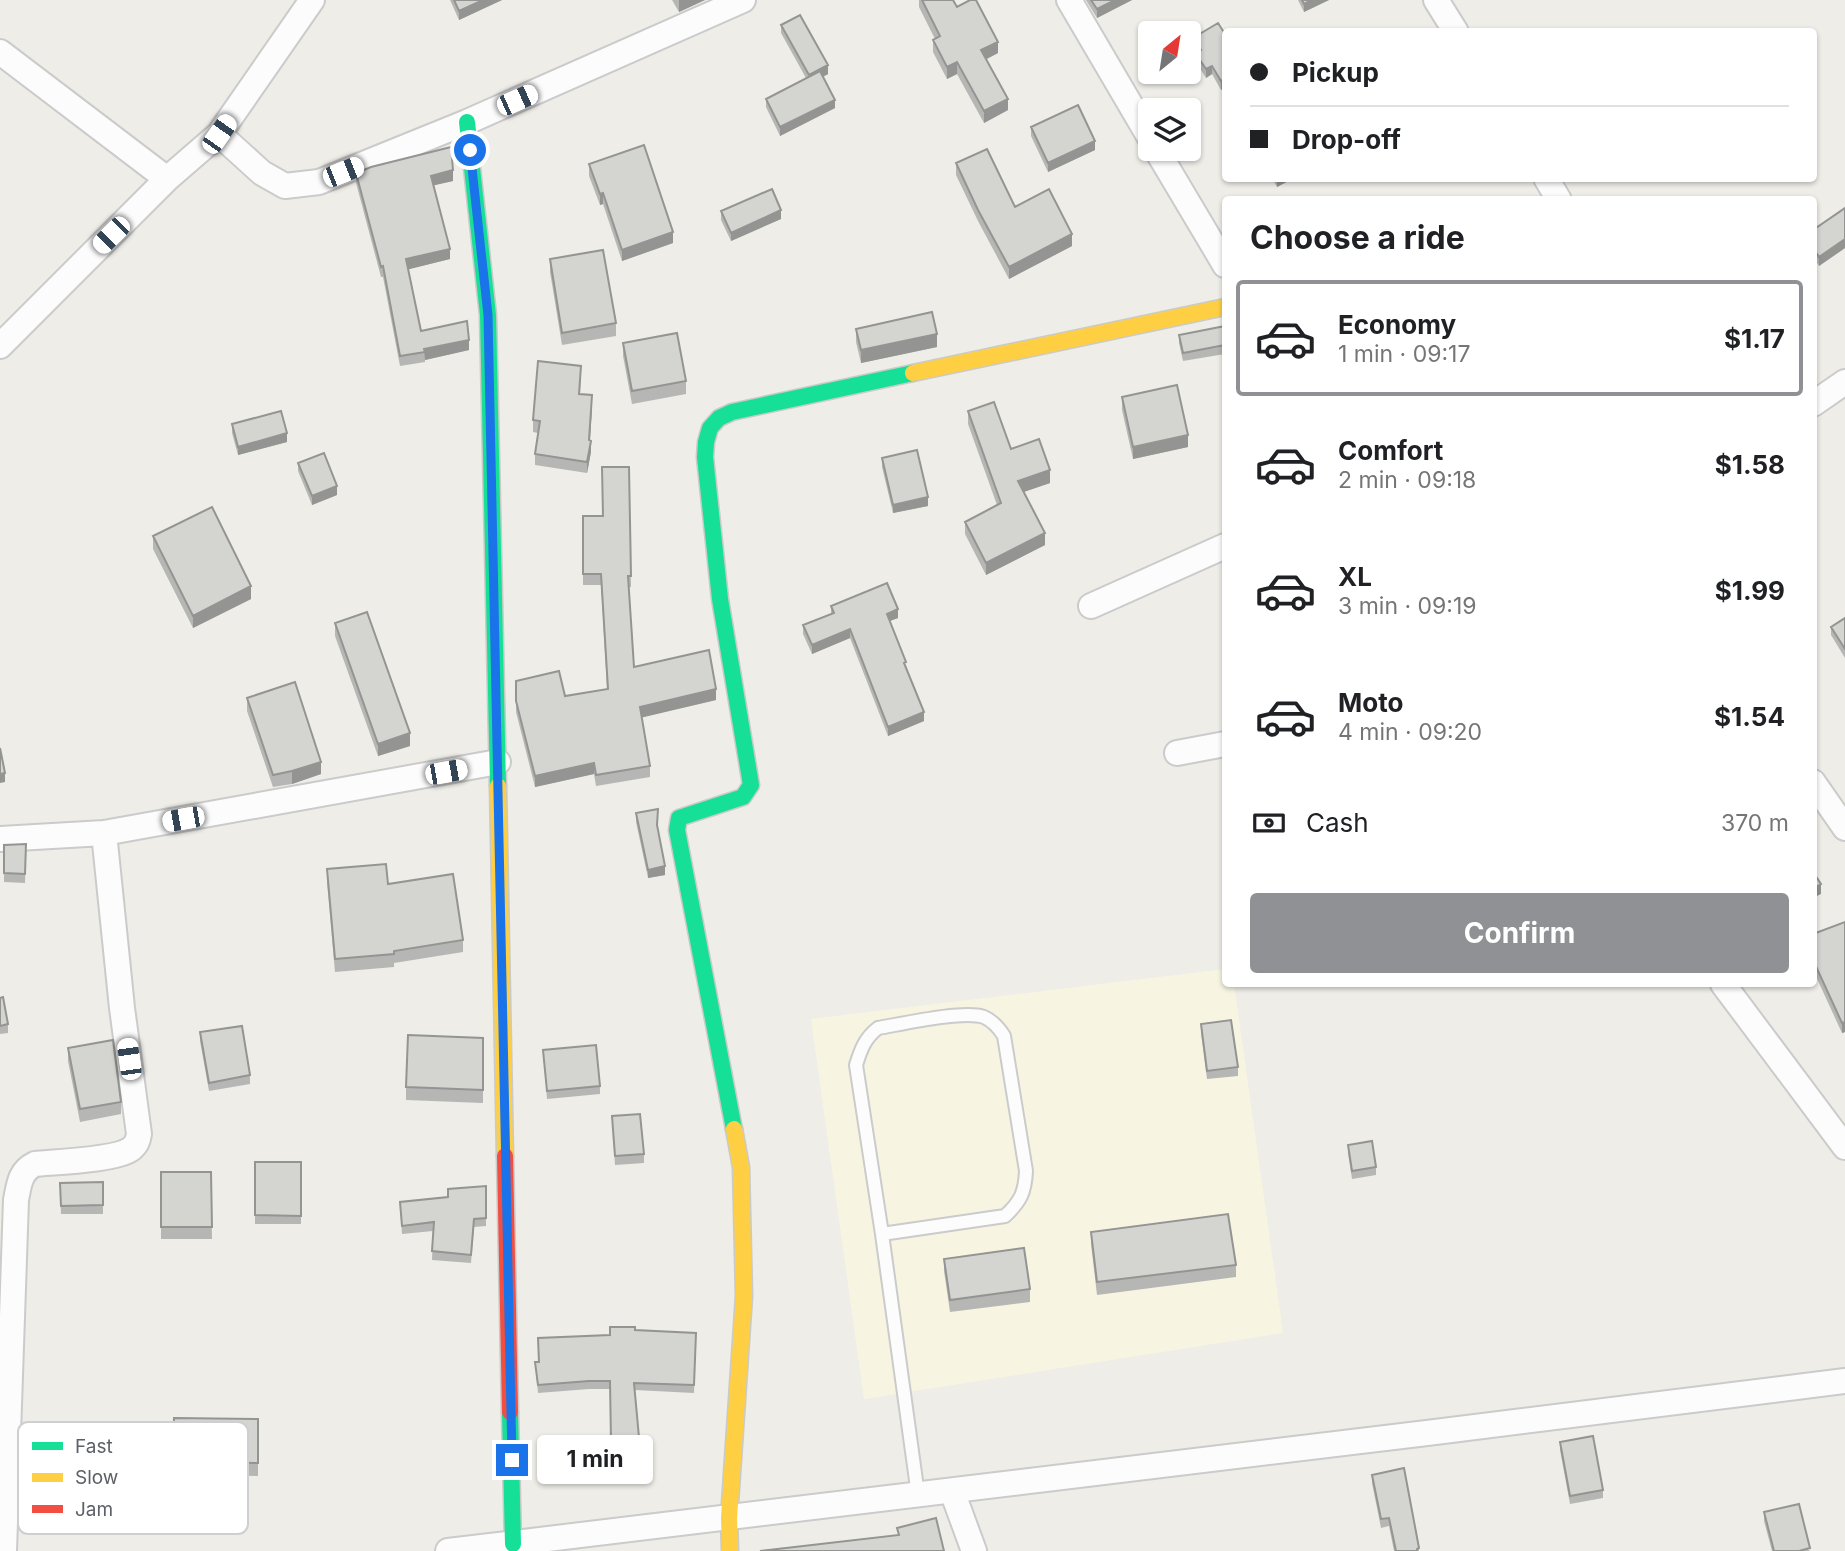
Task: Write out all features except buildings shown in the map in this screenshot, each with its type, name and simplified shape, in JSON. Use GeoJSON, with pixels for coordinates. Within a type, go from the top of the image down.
{"type":"FeatureCollection","features":[{"type":"Feature","properties":{"kind":"street"},"geometry":{"type":"LineString","coordinates":[[0,346],[167,179],[219,134],[312,0]]}},
{"type":"Feature","properties":{"kind":"street"},"geometry":{"type":"LineString","coordinates":[[219,134],[262,173],[285,186],[319,182],[467,122],[743,0]]}},
{"type":"Feature","properties":{"kind":"street"},"geometry":{"type":"LineString","coordinates":[[1069,0],[1138,118]]}},
{"type":"Feature","properties":{"kind":"street"},"geometry":{"type":"LineString","coordinates":[[1436,0],[1454,28]]}},
{"type":"Feature","properties":{"kind":"street"},"geometry":{"type":"LineString","coordinates":[[0,52],[167,179]]}},
{"type":"Feature","properties":{"kind":"street"},"geometry":{"type":"LineString","coordinates":[[467,122],[488,315],[513,1544]]}},
{"type":"Feature","properties":{"kind":"street"},"geometry":{"type":"LineString","coordinates":[[1163,161],[1222,260]]}},
{"type":"Feature","properties":{"kind":"street"},"geometry":{"type":"LineString","coordinates":[[730,1551],[729,1518],[744,1296],[741,1167],[677,830],[679,818],[743,797],[751,785],[711,542],[705,446],[709,429],[717,419],[728,412],[1222,308]]}},
{"type":"Feature","properties":{"kind":"street"},"geometry":{"type":"LineString","coordinates":[[1817,401],[1845,382]]}},
{"type":"Feature","properties":{"kind":"street"},"geometry":{"type":"LineString","coordinates":[[1091,606],[1222,547]]}},
{"type":"Feature","properties":{"kind":"street"},"geometry":{"type":"LineString","coordinates":[[1177,753],[1222,745]]}},
{"type":"Feature","properties":{"kind":"street"},"geometry":{"type":"LineString","coordinates":[[0,839],[104,833],[498,762]]}},
{"type":"Feature","properties":{"kind":"street"},"geometry":{"type":"LineString","coordinates":[[1817,788],[1845,828]]}},
{"type":"Feature","properties":{"kind":"street"},"geometry":{"type":"LineString","coordinates":[[1,1551],[16,1200],[20,1179],[26,1168],[35,1164],[129,1151],[136,1144],[139,1134],[122,1008],[104,833]]}},
{"type":"Feature","properties":{"kind":"street"},"geometry":{"type":"LineString","coordinates":[[1725,987],[1845,1147]]}},
{"type":"Feature","properties":{"kind":"street"},"geometry":{"type":"LineString","coordinates":[[449,1551],[1845,1381]]}},
{"type":"Feature","properties":{"kind":"street"},"geometry":{"type":"LineString","coordinates":[[952,1491],[974,1551]]}},
{"type":"Feature","properties":{"kind":"lane"},"geometry":{"type":"LineString","coordinates":[[882,1234],[1006,1216],[1017,1205],[1026,1188],[1026,1171],[1004,1036],[996,1024],[985,1018],[969,1014],[878,1028],[862,1046],[856,1065],[918,1495]]}},
{"type":"Feature","properties":{"kind":"shaded area"},"geometry":{"type":"Polygon","coordinates":[[[1222,969],[1222,987],[1234,987],[1283,1333],[864,1399],[811,1019],[1222,969]]]}},
{"type":"Feature","properties":{"kind":"traffic: fast"},"geometry":{"type":"LineString","coordinates":[[467,122],[488,315],[498,786]]}},
{"type":"Feature","properties":{"kind":"traffic: fast"},"geometry":{"type":"LineString","coordinates":[[734,1129],[677,830],[679,818],[743,797],[751,785],[720,599],[705,457],[706,442],[710,428],[719,418],[732,412],[913,373]]}},
{"type":"Feature","properties":{"kind":"traffic: fast"},"geometry":{"type":"LineString","coordinates":[[510,1412],[513,1544]]}},
{"type":"Feature","properties":{"kind":"traffic: slow"},"geometry":{"type":"LineString","coordinates":[[913,373],[1222,308]]}},
{"type":"Feature","properties":{"kind":"traffic: slow"},"geometry":{"type":"LineString","coordinates":[[498,786],[505,1156]]}},
{"type":"Feature","properties":{"kind":"traffic: slow"},"geometry":{"type":"LineString","coordinates":[[730,1551],[729,1518],[744,1296],[741,1167],[734,1129]]}},
{"type":"Feature","properties":{"kind":"traffic: jam"},"geometry":{"type":"LineString","coordinates":[[505,1156],[510,1412]]}},
{"type":"Feature","properties":{"kind":"route"},"geometry":{"type":"LineString","coordinates":[[470,150],[488,315],[512,1460]]}}]}
